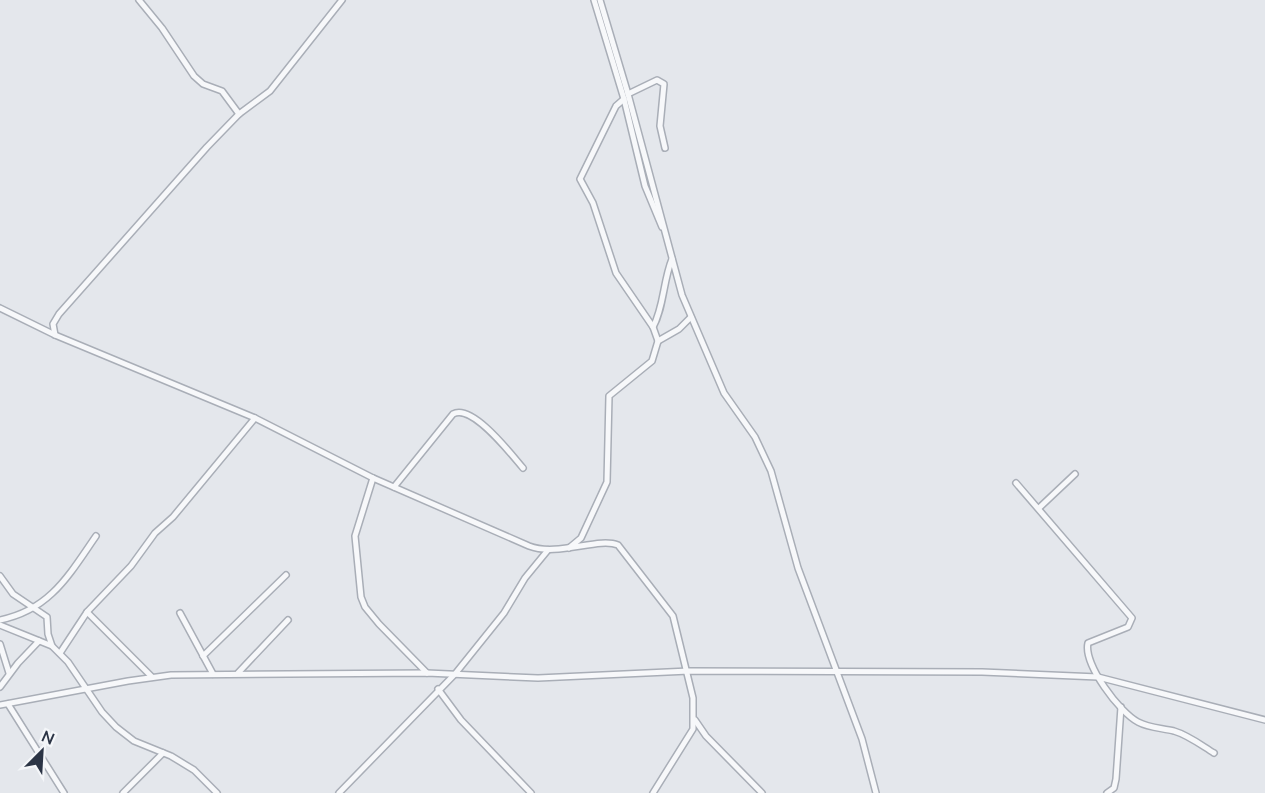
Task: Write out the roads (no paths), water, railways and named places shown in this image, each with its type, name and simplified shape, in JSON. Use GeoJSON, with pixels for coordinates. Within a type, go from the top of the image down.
{"type":"FeatureCollection","features":[{"type":"Feature","properties":{"kind":"street"},"geometry":{"type":"LineString","coordinates":[[139,0],[162,28],[194,76],[203,84],[222,91],[239,114]]}},
{"type":"Feature","properties":{"kind":"street"},"geometry":{"type":"LineString","coordinates":[[55,335],[53,324],[59,314],[239,114],[270,91],[342,0]]}},
{"type":"Feature","properties":{"kind":"street"},"geometry":{"type":"LineString","coordinates":[[594,0],[624,99],[645,186],[668,239]]}},
{"type":"Feature","properties":{"kind":"street"},"geometry":{"type":"LineString","coordinates":[[600,0],[628,94],[672,260],[691,317],[724,393],[755,436],[767,462],[798,568],[862,739],[876,793]]}},
{"type":"Feature","properties":{"kind":"street"},"geometry":{"type":"LineString","coordinates":[[628,94],[657,80],[664,84],[660,126],[666,148]]}},
{"type":"Feature","properties":{"kind":"street"},"geometry":{"type":"LineString","coordinates":[[567,549],[581,538],[607,482],[609,396],[652,361],[658,340],[653,327],[616,273],[593,203],[580,178],[616,106],[624,99]]}},
{"type":"Feature","properties":{"kind":"street"},"geometry":{"type":"LineString","coordinates":[[653,327],[659,314],[664,279],[672,260]]}},
{"type":"Feature","properties":{"kind":"street"},"geometry":{"type":"LineString","coordinates":[[0,308],[55,335],[255,418],[373,478],[529,546],[548,550],[611,543],[623,550],[673,616],[689,672],[693,729],[653,793]]}},
{"type":"Feature","properties":{"kind":"street"},"geometry":{"type":"LineString","coordinates":[[658,340],[679,329],[691,317]]}},
{"type":"Feature","properties":{"kind":"street"},"geometry":{"type":"LineString","coordinates":[[394,487],[453,414],[458,411],[465,412],[483,424],[523,468]]}},
{"type":"Feature","properties":{"kind":"street"},"geometry":{"type":"LineString","coordinates":[[60,653],[87,612],[131,566],[155,533],[173,517],[255,418]]}},
{"type":"Feature","properties":{"kind":"street"},"geometry":{"type":"LineString","coordinates":[[1039,508],[1074,474]]}},
{"type":"Feature","properties":{"kind":"street"},"geometry":{"type":"LineString","coordinates":[[373,478],[355,536],[360,597],[364,607],[427,673]]}},
{"type":"Feature","properties":{"kind":"street"},"geometry":{"type":"LineString","coordinates":[[1016,483],[1132,618],[1128,627],[1088,643],[1090,662],[1098,677],[1121,707],[1138,723],[1182,734],[1214,753]]}},
{"type":"Feature","properties":{"kind":"street"},"geometry":{"type":"LineString","coordinates":[[0,622],[36,608],[66,579],[96,536]]}},
{"type":"Feature","properties":{"kind":"street"},"geometry":{"type":"LineString","coordinates":[[339,793],[455,674],[504,613],[525,578],[548,550]]}},
{"type":"Feature","properties":{"kind":"street"},"geometry":{"type":"LineString","coordinates":[[203,656],[286,575]]}},
{"type":"Feature","properties":{"kind":"street"},"geometry":{"type":"LineString","coordinates":[[0,576],[13,594],[47,617],[48,634],[52,646]]}},
{"type":"Feature","properties":{"kind":"street"},"geometry":{"type":"LineString","coordinates":[[87,612],[152,677]]}},
{"type":"Feature","properties":{"kind":"street"},"geometry":{"type":"LineString","coordinates":[[180,613],[213,674]]}},
{"type":"Feature","properties":{"kind":"street"},"geometry":{"type":"LineString","coordinates":[[238,674],[288,620]]}},
{"type":"Feature","properties":{"kind":"street"},"geometry":{"type":"LineString","coordinates":[[0,622],[52,646],[60,653],[116,727],[134,741],[163,753],[194,770],[217,793]]}},
{"type":"Feature","properties":{"kind":"street"},"geometry":{"type":"LineString","coordinates":[[0,687],[9,673],[39,641]]}},
{"type":"Feature","properties":{"kind":"street"},"geometry":{"type":"LineString","coordinates":[[0,644],[9,673]]}},
{"type":"Feature","properties":{"kind":"street"},"geometry":{"type":"LineString","coordinates":[[0,705],[152,677],[213,674],[427,673],[538,678],[689,672],[982,672],[1098,677],[1265,720]]}},
{"type":"Feature","properties":{"kind":"street"},"geometry":{"type":"LineString","coordinates":[[438,689],[461,720],[531,793]]}},
{"type":"Feature","properties":{"kind":"street"},"geometry":{"type":"LineString","coordinates":[[8,704],[64,793]]}},
{"type":"Feature","properties":{"kind":"street"},"geometry":{"type":"LineString","coordinates":[[1107,793],[1114,788],[1116,779],[1121,707]]}},
{"type":"Feature","properties":{"kind":"street"},"geometry":{"type":"LineString","coordinates":[[694,718],[706,736],[762,793]]}},
{"type":"Feature","properties":{"kind":"street"},"geometry":{"type":"LineString","coordinates":[[123,793],[163,753]]}}]}
